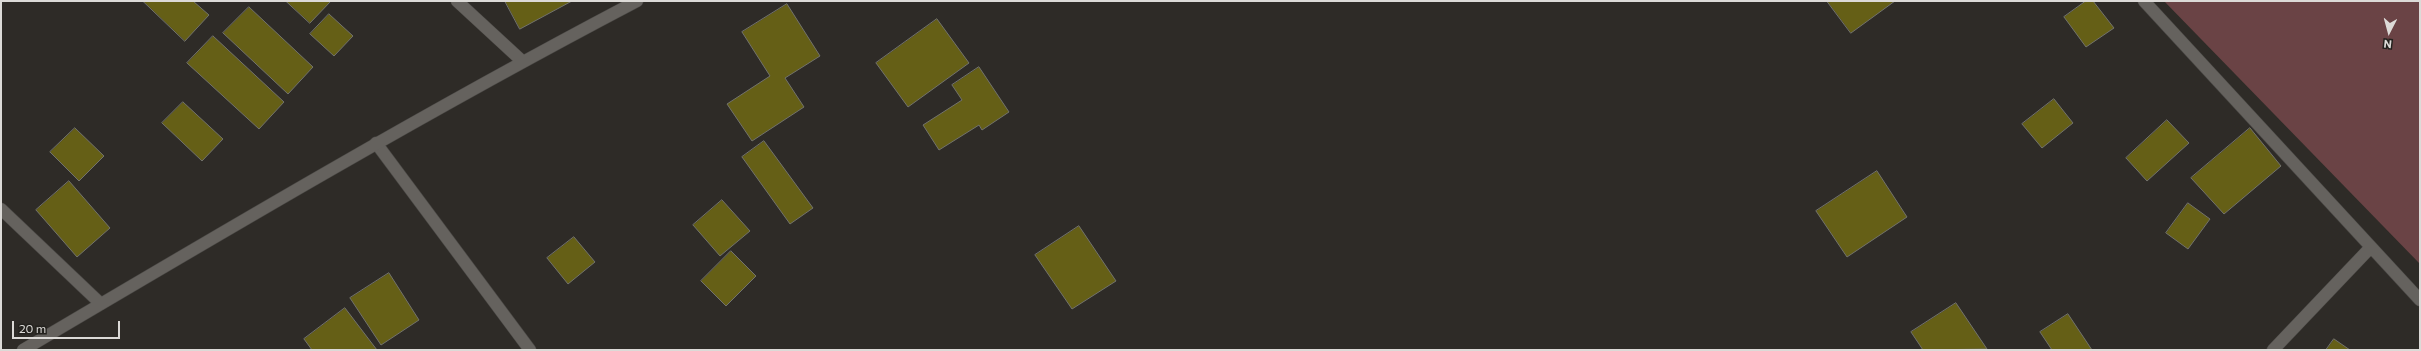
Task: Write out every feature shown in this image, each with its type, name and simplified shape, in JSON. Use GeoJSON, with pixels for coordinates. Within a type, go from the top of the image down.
{"type":"FeatureCollection","features":[{"type":"Feature","properties":{"kind":"street"},"geometry":{"type":"LineString","coordinates":[[457,1],[522,62]]}},
{"type":"Feature","properties":{"kind":"street"},"geometry":{"type":"LineString","coordinates":[[24,350],[376,143],[522,62],[637,1]]}},
{"type":"Feature","properties":{"kind":"street"},"geometry":{"type":"LineString","coordinates":[[2144,1],[2420,300]]}},
{"type":"Feature","properties":{"kind":"street"},"geometry":{"type":"LineString","coordinates":[[376,143],[530,350]]}},
{"type":"Feature","properties":{"kind":"street"},"geometry":{"type":"LineString","coordinates":[[1,208],[101,304]]}},
{"type":"Feature","properties":{"kind":"street"},"geometry":{"type":"LineString","coordinates":[[2273,350],[2371,247]]}},
{"type":"Feature","properties":{"kind":"shaded area"},"geometry":{"type":"Polygon","coordinates":[[[2164,1],[2420,1],[2420,264],[2164,1]]]}},
{"type":"Feature","properties":{"kind":"building"},"geometry":{"type":"Polygon","coordinates":[[[143,1],[193,1],[209,15],[185,41],[143,1]]]}},
{"type":"Feature","properties":{"kind":"building"},"geometry":{"type":"Polygon","coordinates":[[[286,1],[331,1],[310,23],[286,1]]]}},
{"type":"Feature","properties":{"kind":"building"},"geometry":{"type":"Polygon","coordinates":[[[505,1],[572,1],[520,29],[505,1]]]}},
{"type":"Feature","properties":{"kind":"building"},"geometry":{"type":"Polygon","coordinates":[[[1827,1],[1895,1],[1851,33],[1827,1]]]}},
{"type":"Feature","properties":{"kind":"building"},"geometry":{"type":"Polygon","coordinates":[[[2086,1],[2093,1],[2114,28],[2086,47],[2064,17],[2086,1]]]}},
{"type":"Feature","properties":{"kind":"building"},"geometry":{"type":"Polygon","coordinates":[[[787,4],[820,56],[785,78],[804,107],[752,141],[727,104],[770,76],[742,32],[787,4]]]}},
{"type":"Feature","properties":{"kind":"building"},"geometry":{"type":"Polygon","coordinates":[[[249,7],[313,67],[288,94],[223,33],[249,7]]]}},
{"type":"Feature","properties":{"kind":"building"},"geometry":{"type":"Polygon","coordinates":[[[329,14],[353,36],[334,56],[310,34],[329,14]]]}},
{"type":"Feature","properties":{"kind":"building"},"geometry":{"type":"Polygon","coordinates":[[[937,19],[969,63],[908,107],[876,63],[937,19]]]}},
{"type":"Feature","properties":{"kind":"building"},"geometry":{"type":"Polygon","coordinates":[[[213,36],[284,102],[259,129],[187,63],[213,36]]]}},
{"type":"Feature","properties":{"kind":"building"},"geometry":{"type":"Polygon","coordinates":[[[979,67],[1009,112],[982,130],[979,125],[939,150],[923,125],[962,100],[952,85],[979,67]]]}},
{"type":"Feature","properties":{"kind":"building"},"geometry":{"type":"Polygon","coordinates":[[[2054,99],[2073,123],[2042,148],[2022,124],[2054,99]]]}},
{"type":"Feature","properties":{"kind":"building"},"geometry":{"type":"Polygon","coordinates":[[[183,102],[223,139],[202,161],[162,123],[183,102]]]}},
{"type":"Feature","properties":{"kind":"building"},"geometry":{"type":"Polygon","coordinates":[[[2167,120],[2189,143],[2147,181],[2126,158],[2167,120]]]}},
{"type":"Feature","properties":{"kind":"building"},"geometry":{"type":"Polygon","coordinates":[[[75,128],[104,156],[79,181],[50,152],[75,128]]]}},
{"type":"Feature","properties":{"kind":"building"},"geometry":{"type":"Polygon","coordinates":[[[2250,128],[2281,166],[2224,214],[2191,178],[2250,128]]]}},
{"type":"Feature","properties":{"kind":"building"},"geometry":{"type":"Polygon","coordinates":[[[764,141],[813,208],[790,224],[742,157],[764,141]]]}},
{"type":"Feature","properties":{"kind":"building"},"geometry":{"type":"Polygon","coordinates":[[[1877,171],[1907,217],[1847,257],[1816,211],[1877,171]]]}},
{"type":"Feature","properties":{"kind":"building"},"geometry":{"type":"Polygon","coordinates":[[[69,181],[110,228],[77,257],[36,210],[69,181]]]}},
{"type":"Feature","properties":{"kind":"building"},"geometry":{"type":"Polygon","coordinates":[[[722,200],[750,231],[720,256],[693,225],[722,200]]]}},
{"type":"Feature","properties":{"kind":"building"},"geometry":{"type":"Polygon","coordinates":[[[2188,203],[2210,219],[2188,249],[2166,233],[2188,203]]]}},
{"type":"Feature","properties":{"kind":"building"},"geometry":{"type":"Polygon","coordinates":[[[1079,226],[1116,281],[1072,309],[1035,255],[1079,226]]]}},
{"type":"Feature","properties":{"kind":"building"},"geometry":{"type":"Polygon","coordinates":[[[574,237],[595,262],[568,284],[547,258],[574,237]]]}},
{"type":"Feature","properties":{"kind":"building"},"geometry":{"type":"Polygon","coordinates":[[[731,251],[756,276],[726,306],[701,281],[731,251]]]}},
{"type":"Feature","properties":{"kind":"building"},"geometry":{"type":"Polygon","coordinates":[[[389,273],[419,320],[381,345],[350,298],[389,273]]]}},
{"type":"Feature","properties":{"kind":"building"},"geometry":{"type":"Polygon","coordinates":[[[1956,303],[1987,349],[1923,350],[1911,332],[1956,303]]]}},
{"type":"Feature","properties":{"kind":"building"},"geometry":{"type":"Polygon","coordinates":[[[345,308],[377,350],[312,350],[304,339],[345,308]]]}},
{"type":"Feature","properties":{"kind":"building"},"geometry":{"type":"Polygon","coordinates":[[[2068,314],[2092,350],[2052,350],[2040,332],[2068,314]]]}},
{"type":"Feature","properties":{"kind":"building"},"geometry":{"type":"Polygon","coordinates":[[[2334,339],[2350,350],[2326,350],[2334,339]]]}}]}
